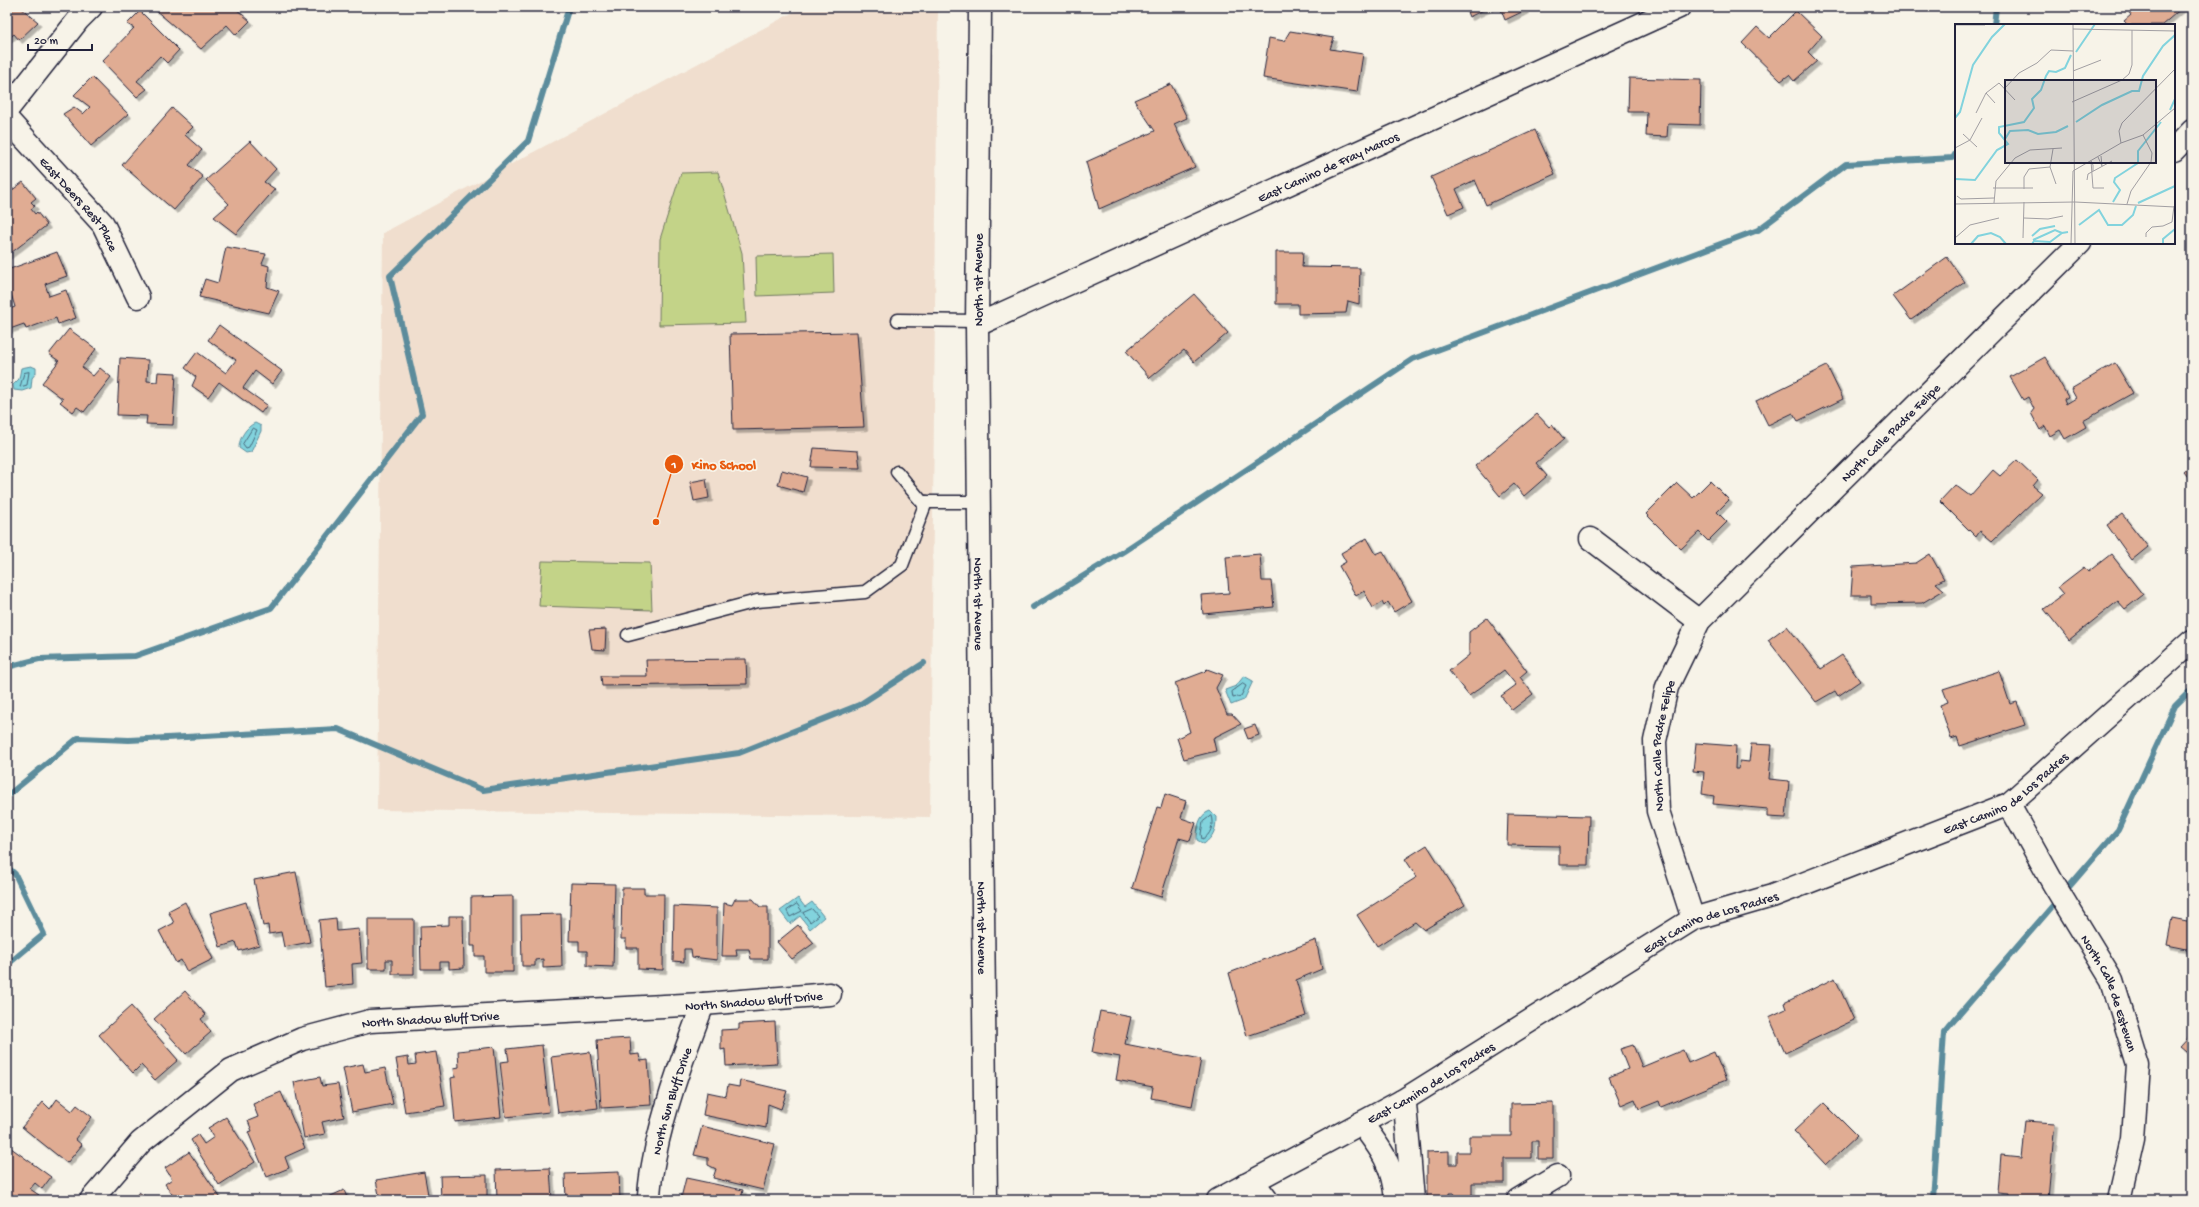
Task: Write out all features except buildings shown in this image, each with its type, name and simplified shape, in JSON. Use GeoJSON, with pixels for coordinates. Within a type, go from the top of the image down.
{"type":"FeatureCollection","features":[{"type":"Feature","properties":{"kind":"street"},"geometry":{"type":"LineString","coordinates":[[7,110],[78,20],[91,7]]}},
{"type":"Feature","properties":{"kind":"street","name":"North 1st Avenue"},"geometry":{"type":"LineString","coordinates":[[980,7],[977,323],[986,1200]]}},
{"type":"Feature","properties":{"kind":"street","name":"East Camino de Fray Marcos"},"geometry":{"type":"LineString","coordinates":[[977,323],[1679,7]]}},
{"type":"Feature","properties":{"kind":"street","name":"East Deers Rest Place"},"geometry":{"type":"LineString","coordinates":[[7,119],[103,224],[138,297]]}},
{"type":"Feature","properties":{"kind":"street"},"geometry":{"type":"LineString","coordinates":[[2175,149],[2192,132]]}},
{"type":"Feature","properties":{"kind":"street","name":"North Calle Padre Felipe"},"geometry":{"type":"LineString","coordinates":[[1693,919],[1658,811],[1656,741],[1667,687],[1699,621],[2079,244]]}},
{"type":"Feature","properties":{"kind":"street"},"geometry":{"type":"LineString","coordinates":[[1591,540],[1699,621]]}},
{"type":"Feature","properties":{"kind":"street","name":"East Camino de Los Padres"},"geometry":{"type":"LineString","coordinates":[[1218,1200],[1247,1193],[1361,1123],[1402,1101],[1693,919],[1772,896],[2009,804],[2192,641]]}},
{"type":"Feature","properties":{"kind":"street","name":"North Calle de Estevan"},"geometry":{"type":"LineString","coordinates":[[2009,804],[2053,883],[2112,980],[2138,1065],[2133,1139],[2119,1200]]}},
{"type":"Feature","properties":{"kind":"street","name":"North Shadow Bluff Drive"},"geometry":{"type":"LineString","coordinates":[[91,1200],[141,1142],[231,1070],[302,1039],[370,1021],[703,1004],[830,994]]}},
{"type":"Feature","properties":{"kind":"street","name":"North Sun Bluff Drive"},"geometry":{"type":"LineString","coordinates":[[649,1200],[649,1181],[663,1123],[682,1059],[703,1004]]}},
{"type":"Feature","properties":{"kind":"street"},"geometry":{"type":"LineString","coordinates":[[1402,1101],[1405,1104],[1413,1200]]}},
{"type":"Feature","properties":{"kind":"street"},"geometry":{"type":"LineString","coordinates":[[1361,1123],[1382,1149],[1394,1178],[1396,1200]]}},
{"type":"Feature","properties":{"kind":"street"},"geometry":{"type":"LineString","coordinates":[[1518,1200],[1558,1176]]}},
{"type":"Feature","properties":{"kind":"street"},"geometry":{"type":"LineString","coordinates":[[1247,1193],[1260,1192],[1267,1200]]}},
{"type":"Feature","properties":{"kind":"lane"},"geometry":{"type":"LineString","coordinates":[[898,320],[977,323]]}},
{"type":"Feature","properties":{"kind":"lane"},"geometry":{"type":"LineString","coordinates":[[897,472],[922,502],[980,502]]}},
{"type":"Feature","properties":{"kind":"lane"},"geometry":{"type":"LineString","coordinates":[[628,635],[756,601],[865,592],[902,565],[926,502]]}},
{"type":"Feature","properties":{"kind":"shaded area"},"geometry":{"type":"Polygon","coordinates":[[[803,7],[938,7],[930,817],[377,810],[383,233],[803,7]]]}},
{"type":"Feature","properties":{"kind":"green space"},"geometry":{"type":"Polygon","coordinates":[[[718,172],[742,253],[746,323],[659,325],[660,239],[681,173],[718,172]]]}},
{"type":"Feature","properties":{"kind":"green space"},"geometry":{"type":"Polygon","coordinates":[[[833,254],[834,293],[757,296],[756,256],[833,254]]]}},
{"type":"Feature","properties":{"kind":"green space"},"geometry":{"type":"Polygon","coordinates":[[[542,561],[650,563],[652,610],[539,606],[542,561]]]}},
{"type":"Feature","properties":{"kind":"water"},"geometry":{"type":"Polygon","coordinates":[[[31,366],[36,368],[36,373],[32,378],[31,388],[22,391],[14,390],[13,385],[19,379],[21,368],[31,366]]]}},
{"type":"Feature","properties":{"kind":"water"},"geometry":{"type":"Polygon","coordinates":[[[255,423],[261,426],[261,431],[251,452],[246,453],[239,448],[240,440],[246,430],[255,423]]]}},
{"type":"Feature","properties":{"kind":"water"},"geometry":{"type":"Polygon","coordinates":[[[1244,676],[1253,681],[1244,700],[1231,705],[1225,690],[1236,686],[1244,676]]]}},
{"type":"Feature","properties":{"kind":"water"},"geometry":{"type":"Polygon","coordinates":[[[1210,811],[1216,817],[1216,825],[1214,832],[1204,844],[1197,840],[1198,827],[1203,816],[1210,811]]]}},
{"type":"Feature","properties":{"kind":"water"},"geometry":{"type":"Polygon","coordinates":[[[798,898],[805,907],[812,902],[824,917],[810,929],[800,916],[790,924],[780,911],[798,898]]]}},
{"type":"Feature","properties":{"kind":"waterway"},"geometry":{"type":"LineString","coordinates":[[7,667],[39,659],[135,656],[271,608],[422,414],[390,276],[528,141],[569,7]]}},
{"type":"Feature","properties":{"kind":"waterway"},"geometry":{"type":"LineString","coordinates":[[1994,24],[1996,7]]}},
{"type":"Feature","properties":{"kind":"waterway"},"geometry":{"type":"LineString","coordinates":[[1033,607],[1124,551],[1413,359],[1758,230],[1846,164],[1953,158],[1955,155]]}},
{"type":"Feature","properties":{"kind":"waterway"},"geometry":{"type":"LineString","coordinates":[[7,796],[78,738],[129,740],[338,729],[483,790],[739,753],[859,705],[924,663]]}},
{"type":"Feature","properties":{"kind":"waterway"},"geometry":{"type":"LineString","coordinates":[[1933,1200],[1944,1032],[2118,830],[2175,706],[2192,689]]}},
{"type":"Feature","properties":{"kind":"waterway"},"geometry":{"type":"LineString","coordinates":[[7,867],[15,874],[44,934],[7,965]]}},
{"type":"Feature","properties":{"kind":"place","name":"Kino School"},"geometry":{"type":"Point","coordinates":[656,522]}}]}
